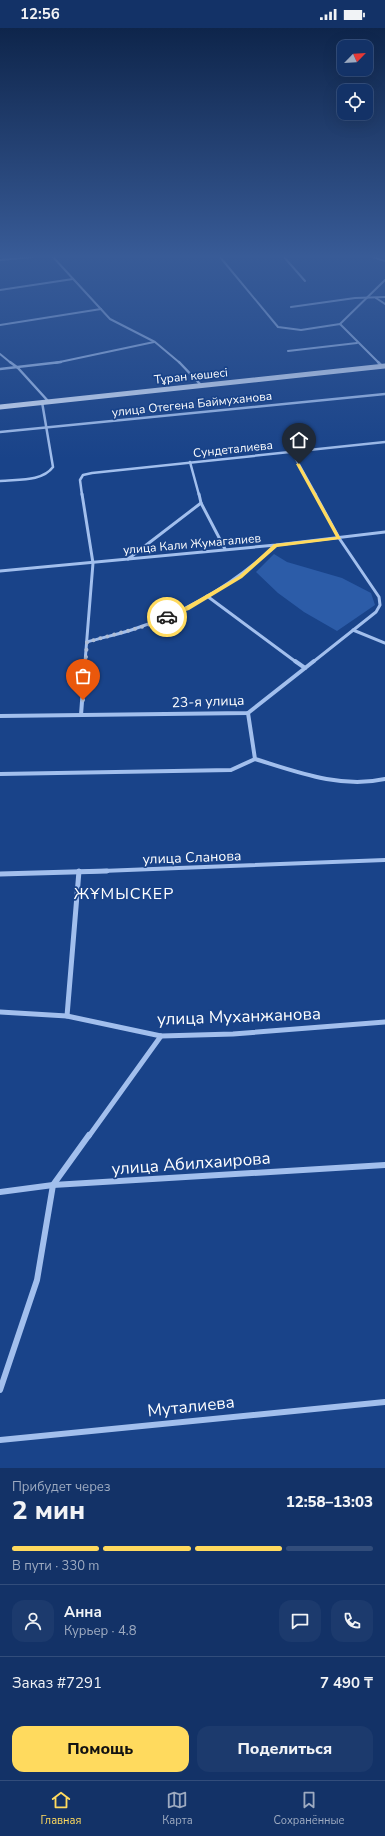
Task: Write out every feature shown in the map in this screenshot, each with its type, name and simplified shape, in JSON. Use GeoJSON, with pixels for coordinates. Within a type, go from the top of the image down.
{"type":"FeatureCollection","features":[{"type":"Feature","properties":{"kind":"street"},"geometry":{"type":"LineString","coordinates":[[118,324],[154,342],[179,362],[200,384]]}},
{"type":"Feature","properties":{"kind":"street"},"geometry":{"type":"LineString","coordinates":[[276,324],[278,327],[284,329],[338,324]]}},
{"type":"Feature","properties":{"kind":"street"},"geometry":{"type":"LineString","coordinates":[[340,324],[357,343],[384,366]]}},
{"type":"Feature","properties":{"kind":"street"},"geometry":{"type":"LineString","coordinates":[[0,369],[18,368],[91,356],[154,342]]}},
{"type":"Feature","properties":{"kind":"street"},"geometry":{"type":"LineString","coordinates":[[288,351],[357,343]]}},
{"type":"Feature","properties":{"kind":"street"},"geometry":{"type":"LineString","coordinates":[[0,354],[18,368],[48,401]]}},
{"type":"Feature","properties":{"kind":"street","name":"Тұран көшесі"},"geometry":{"type":"LineString","coordinates":[[0,407],[200,384],[384,366]]}},
{"type":"Feature","properties":{"kind":"street","name":"улица Отегена Баймуханова"},"geometry":{"type":"LineString","coordinates":[[0,432],[385,394]]}},
{"type":"Feature","properties":{"kind":"street"},"geometry":{"type":"LineString","coordinates":[[0,481],[43,477],[51,472],[53,467],[42,402]]}},
{"type":"Feature","properties":{"kind":"street","name":"Сундеталиева"},"geometry":{"type":"LineString","coordinates":[[93,563],[80,480],[83,475],[190,462],[385,442]]}},
{"type":"Feature","properties":{"kind":"street"},"geometry":{"type":"LineString","coordinates":[[292,452],[339,538]]}},
{"type":"Feature","properties":{"kind":"street"},"geometry":{"type":"LineString","coordinates":[[190,462],[201,503],[225,549]]}},
{"type":"Feature","properties":{"kind":"street"},"geometry":{"type":"LineString","coordinates":[[128,559],[201,503]]}},
{"type":"Feature","properties":{"kind":"street","name":"улица Кали Жумагалиев"},"geometry":{"type":"LineString","coordinates":[[0,571],[276,545],[385,532]]}},
{"type":"Feature","properties":{"kind":"street","name":"23-я улица"},"geometry":{"type":"LineString","coordinates":[[0,716],[248,713],[376,612],[380,605],[379,597],[339,538]]}},
{"type":"Feature","properties":{"kind":"street"},"geometry":{"type":"LineString","coordinates":[[87,642],[145,626],[187,608],[240,577],[276,545]]}},
{"type":"Feature","properties":{"kind":"street"},"geometry":{"type":"LineString","coordinates":[[82,715],[93,563]]}},
{"type":"Feature","properties":{"kind":"street"},"geometry":{"type":"LineString","coordinates":[[207,596],[305,668]]}},
{"type":"Feature","properties":{"kind":"street"},"geometry":{"type":"LineString","coordinates":[[353,630],[385,643]]}},
{"type":"Feature","properties":{"kind":"street"},"geometry":{"type":"LineString","coordinates":[[248,713],[255,760]]}},
{"type":"Feature","properties":{"kind":"street"},"geometry":{"type":"LineString","coordinates":[[0,774],[231,770],[255,760],[310,776],[358,784],[385,779]]}},
{"type":"Feature","properties":{"kind":"street","name":"улица Сланова"},"geometry":{"type":"LineString","coordinates":[[0,874],[385,860]]}},
{"type":"Feature","properties":{"kind":"street"},"geometry":{"type":"LineString","coordinates":[[67,1016],[79,871]]}},
{"type":"Feature","properties":{"kind":"street","name":"улица Муханжанова"},"geometry":{"type":"LineString","coordinates":[[0,1012],[67,1016],[161,1036],[233,1034],[385,1022]]}},
{"type":"Feature","properties":{"kind":"street"},"geometry":{"type":"LineString","coordinates":[[0,1390],[38,1280],[53,1185],[161,1036]]}},
{"type":"Feature","properties":{"kind":"street","name":"улица Абилхаирова"},"geometry":{"type":"LineString","coordinates":[[0,1192],[53,1185],[385,1165]]}},
{"type":"Feature","properties":{"kind":"street","name":"Муталиева"},"geometry":{"type":"LineString","coordinates":[[0,1440],[385,1402]]}},
{"type":"Feature","properties":{"kind":"shaded area"},"geometry":{"type":"Polygon","coordinates":[[[274,554],[287,562],[342,578],[371,593],[375,605],[337,631],[304,612],[278,593],[256,572],[274,554]]]}},
{"type":"Feature","properties":{"kind":"way so far"},"geometry":{"type":"LineString","coordinates":[[83,700],[87,642],[145,626],[167,617]]}},
{"type":"Feature","properties":{"kind":"district","name":"ЖҰМЫСКЕР"},"geometry":{"type":"Point","coordinates":[124,893]}},
{"type":"Feature","properties":{"kind":"route"},"geometry":{"type":"LineString","coordinates":[[167,617],[187,608],[240,577],[261,560],[276,545],[339,538],[299,464]]}}]}
